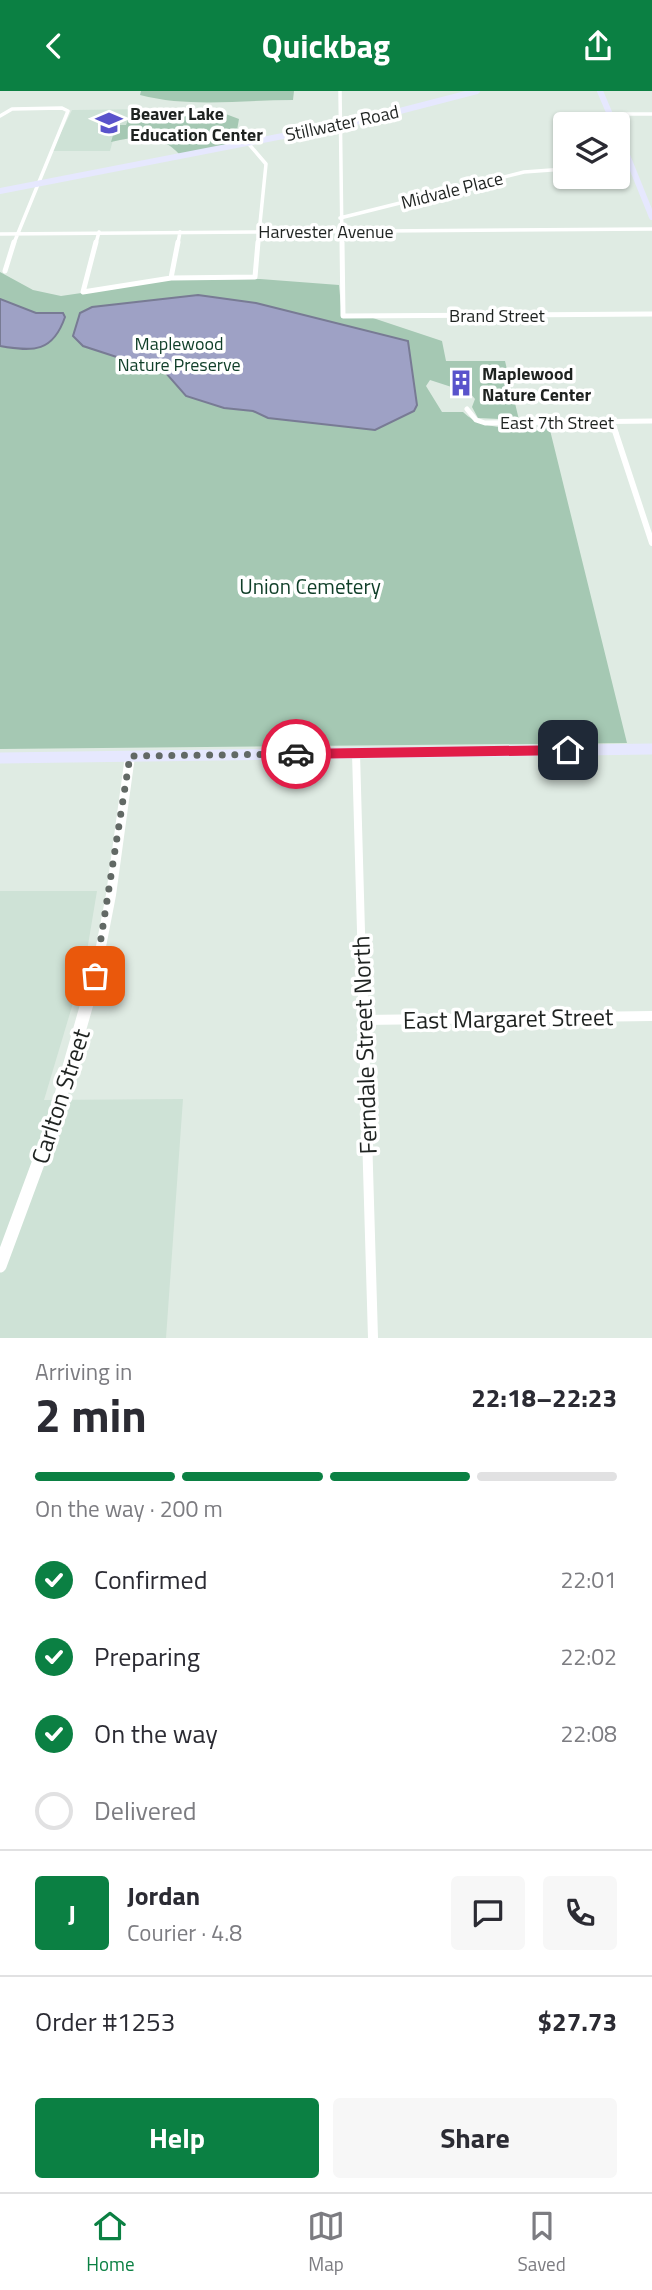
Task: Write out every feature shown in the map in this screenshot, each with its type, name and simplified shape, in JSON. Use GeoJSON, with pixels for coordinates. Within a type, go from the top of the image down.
{"type":"FeatureCollection","features":[{"type":"Feature","properties":{"kind":"main road","name":"Stillwater Road"},"geometry":{"type":"LineString","coordinates":[[0,191],[339,125],[477,91]]}},
{"type":"Feature","properties":{"kind":"main road"},"geometry":{"type":"LineString","coordinates":[[600,91],[609,112]]}},
{"type":"Feature","properties":{"kind":"main road"},"geometry":{"type":"LineString","coordinates":[[630,164],[652,217]]}},
{"type":"Feature","properties":{"kind":"main road"},"geometry":{"type":"LineString","coordinates":[[0,758],[652,749]]}},
{"type":"Feature","properties":{"kind":"street"},"geometry":{"type":"LineString","coordinates":[[340,91],[340,231]]}},
{"type":"Feature","properties":{"kind":"street"},"geometry":{"type":"LineString","coordinates":[[0,116],[6,110],[67,109],[36,184],[5,271]]}},
{"type":"Feature","properties":{"kind":"street"},"geometry":{"type":"LineString","coordinates":[[630,114],[652,114]]}},
{"type":"Feature","properties":{"kind":"street"},"geometry":{"type":"LineString","coordinates":[[99,232],[83,292],[171,278],[255,278],[266,164],[248,143]]}},
{"type":"Feature","properties":{"kind":"street","name":"Midvale Place"},"geometry":{"type":"LineString","coordinates":[[340,218],[519,173],[553,170]]}},
{"type":"Feature","properties":{"kind":"street","name":"Harvester Avenue"},"geometry":{"type":"LineString","coordinates":[[0,234],[652,229]]}},
{"type":"Feature","properties":{"kind":"street","name":"Brand Street"},"geometry":{"type":"LineString","coordinates":[[340,231],[343,316],[652,314]]}},
{"type":"Feature","properties":{"kind":"street"},"geometry":{"type":"LineString","coordinates":[[171,278],[180,232]]}},
{"type":"Feature","properties":{"kind":"street","name":"East 7th Street"},"geometry":{"type":"LineString","coordinates":[[467,409],[475,420],[485,423],[652,421]]}},
{"type":"Feature","properties":{"kind":"street"},"geometry":{"type":"LineString","coordinates":[[612,422],[652,543]]}},
{"type":"Feature","properties":{"kind":"street","name":"Ferndale Street North"},"geometry":{"type":"LineString","coordinates":[[356,753],[373,1338]]}},
{"type":"Feature","properties":{"kind":"street","name":"Carlton Street"},"geometry":{"type":"LineString","coordinates":[[0,1266],[43,1153],[82,1029],[106,922],[130,756]]}},
{"type":"Feature","properties":{"kind":"street","name":"East Margaret Street"},"geometry":{"type":"LineString","coordinates":[[363,1020],[652,1016]]}},
{"type":"Feature","properties":{"kind":"shaded area","name":"Beaver Lake Education Center"},"geometry":{"type":"Polygon","coordinates":[[[156,109],[150,137],[113,140],[110,151],[52,151],[72,110],[156,109]]]}},
{"type":"Feature","properties":{"kind":"shaded area"},"geometry":{"type":"Polygon","coordinates":[[[0,891],[97,891],[85,963],[44,1100],[183,1099],[166,1338],[0,1338],[0,891]]]}},
{"type":"Feature","properties":{"kind":"green space"},"geometry":{"type":"Polygon","coordinates":[[[141,91],[294,91],[293,100],[216,102],[159,99],[140,95],[141,91]]]}},
{"type":"Feature","properties":{"kind":"green space"},"geometry":{"type":"Polygon","coordinates":[[[186,113],[223,113],[239,119],[236,136],[248,143],[181,156],[165,143],[149,137],[111,142],[116,125],[126,125],[128,120],[160,120],[186,113]]]}},
{"type":"Feature","properties":{"kind":"green space","name":"Union Cemetery"},"geometry":{"type":"Polygon","coordinates":[[[0,272],[33,290],[61,296],[170,280],[260,279],[339,285],[342,317],[373,318],[442,341],[446,361],[505,361],[519,420],[478,418],[472,407],[475,399],[470,393],[430,380],[426,386],[442,412],[463,412],[472,419],[492,426],[549,426],[627,743],[0,749],[0,272]]]}},
{"type":"Feature","properties":{"kind":"water"},"geometry":{"type":"Polygon","coordinates":[[[198,295],[256,303],[408,341],[417,405],[414,411],[375,430],[268,418],[253,411],[224,408],[186,396],[166,373],[83,346],[73,336],[80,313],[92,307],[198,295]]]}},
{"type":"Feature","properties":{"kind":"water"},"geometry":{"type":"Polygon","coordinates":[[[0,299],[36,313],[63,313],[65,317],[55,337],[41,347],[23,349],[0,346],[0,299]]]}},
{"type":"Feature","properties":{"kind":"way so far"},"geometry":{"type":"LineString","coordinates":[[95,976],[106,922],[130,756],[296,754]]}},
{"type":"Feature","properties":{"kind":"place","name":"Beaver Lake Education Center"},"geometry":{"type":"Point","coordinates":[109,123]}},
{"type":"Feature","properties":{"kind":"place","name":"Maplewood Nature Center"},"geometry":{"type":"Point","coordinates":[461,383]}},
{"type":"Feature","properties":{"kind":"route"},"geometry":{"type":"LineString","coordinates":[[296,754],[568,750]]}},
{"type":"Feature","properties":{"kind":"park label","name":"Maplewood Nature Preserve"},"geometry":{"type":"Point","coordinates":[179,354]}}]}
